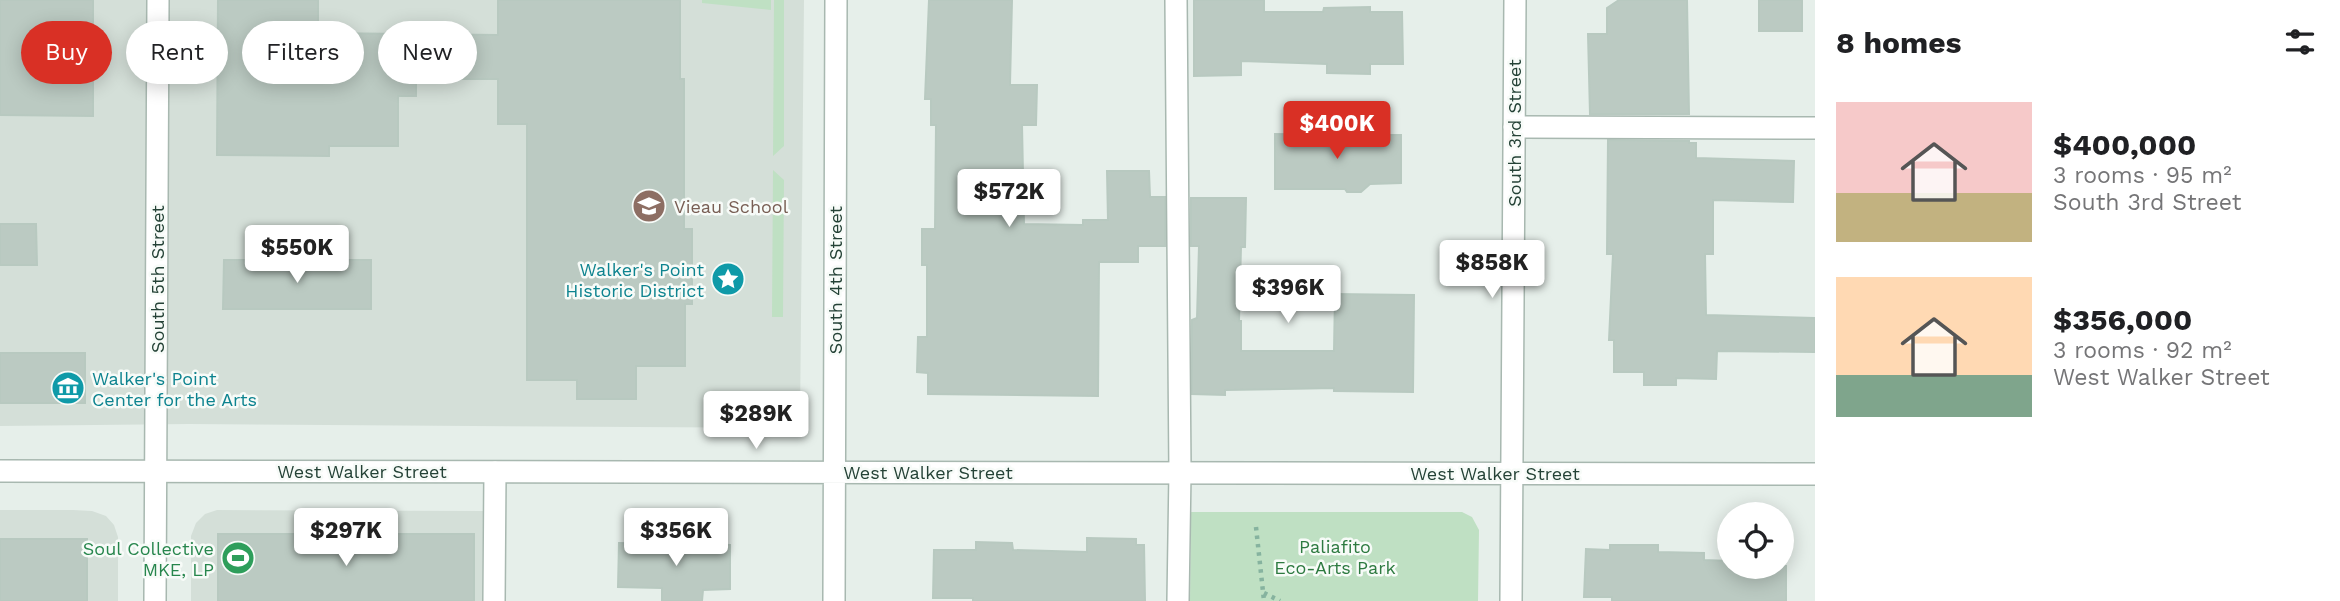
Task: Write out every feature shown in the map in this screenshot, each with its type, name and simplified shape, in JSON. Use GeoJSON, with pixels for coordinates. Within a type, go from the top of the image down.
{"type":"FeatureCollection","features":[{"type":"Feature","properties":{"kind":"street","name":"South 5th Street"},"geometry":{"type":"LineString","coordinates":[[155,601],[158,0]]}},
{"type":"Feature","properties":{"kind":"street","name":"South 4th Street"},"geometry":{"type":"LineString","coordinates":[[834,601],[836,0]]}},
{"type":"Feature","properties":{"kind":"street"},"geometry":{"type":"LineString","coordinates":[[1176,0],[1180,472],[1178,601]]}},
{"type":"Feature","properties":{"kind":"street","name":"South 3rd Street"},"geometry":{"type":"LineString","coordinates":[[1511,601],[1515,0]]}},
{"type":"Feature","properties":{"kind":"street"},"geometry":{"type":"LineString","coordinates":[[1514,127],[1815,128]]}},
{"type":"Feature","properties":{"kind":"street","name":"West Walker Street"},"geometry":{"type":"LineString","coordinates":[[0,471],[1815,474]]}},
{"type":"Feature","properties":{"kind":"street"},"geometry":{"type":"LineString","coordinates":[[494,601],[495,472]]}},
{"type":"Feature","properties":{"kind":"path"},"geometry":{"type":"LineString","coordinates":[[1256,527],[1264,601]]}},
{"type":"Feature","properties":{"kind":"path"},"geometry":{"type":"LineString","coordinates":[[1263,593],[1280,601]]}},
{"type":"Feature","properties":{"kind":"shaded area"},"geometry":{"type":"Polygon","coordinates":[[[0,0],[804,0],[800,421],[786,428],[189,424],[0,426],[0,0]]]}},
{"type":"Feature","properties":{"kind":"shaded area"},"geometry":{"type":"Polygon","coordinates":[[[0,510],[92,511],[106,516],[114,525],[118,537],[118,601],[0,601],[0,510]]]}},
{"type":"Feature","properties":{"kind":"shaded area"},"geometry":{"type":"Polygon","coordinates":[[[217,510],[483,511],[482,601],[191,601],[191,536],[196,523],[205,514],[217,510]]]}},
{"type":"Feature","properties":{"kind":"green space"},"geometry":{"type":"Polygon","coordinates":[[[702,0],[771,0],[771,10],[702,3],[702,0]]]}},
{"type":"Feature","properties":{"kind":"green space"},"geometry":{"type":"Polygon","coordinates":[[[774,0],[784,0],[784,146],[773,156],[774,0]]]}},
{"type":"Feature","properties":{"kind":"green space"},"geometry":{"type":"Polygon","coordinates":[[[773,170],[784,180],[783,317],[772,317],[773,170]]]}},
{"type":"Feature","properties":{"kind":"green space","name":"Paliafito Eco-Arts Park"},"geometry":{"type":"Polygon","coordinates":[[[1191,512],[1462,512],[1472,517],[1479,530],[1478,601],[1190,601],[1191,512]]]}},
{"type":"Feature","properties":{"kind":"building"},"geometry":{"type":"Polygon","coordinates":[[[0,0],[93,0],[93,21],[21,21],[21,84],[93,84],[93,116],[0,115],[0,0]]]}},
{"type":"Feature","properties":{"kind":"building"},"geometry":{"type":"Polygon","coordinates":[[[218,0],[318,0],[318,21],[242,21],[242,84],[364,84],[364,34],[378,34],[378,84],[416,84],[416,96],[398,96],[398,146],[329,146],[329,156],[217,155],[217,84],[228,84],[228,21],[218,21],[218,0]]]}},
{"type":"Feature","properties":{"kind":"building"},"geometry":{"type":"Polygon","coordinates":[[[498,0],[680,0],[680,79],[684,79],[684,229],[692,229],[692,304],[685,304],[685,366],[636,366],[636,399],[577,399],[577,380],[527,380],[527,124],[498,124],[498,79],[477,79],[477,35],[498,35],[498,0]]]}},
{"type":"Feature","properties":{"kind":"building"},"geometry":{"type":"Polygon","coordinates":[[[929,0],[1012,0],[1010,85],[1037,85],[1036,125],[1022,125],[1024,224],[1083,225],[1083,220],[1108,220],[1107,171],[1149,171],[1150,197],[1165,197],[1165,246],[1138,246],[1138,262],[1099,262],[1098,396],[928,394],[928,373],[917,372],[918,337],[927,337],[927,265],[922,265],[922,229],[935,229],[936,125],[931,125],[931,99],[925,99],[929,0]]]}},
{"type":"Feature","properties":{"kind":"building"},"geometry":{"type":"Polygon","coordinates":[[[1194,0],[1264,0],[1264,12],[1323,12],[1324,8],[1370,7],[1370,12],[1402,12],[1403,64],[1370,64],[1370,74],[1327,73],[1327,64],[1241,61],[1241,75],[1194,76],[1194,0]]]}},
{"type":"Feature","properties":{"kind":"building"},"geometry":{"type":"Polygon","coordinates":[[[1619,0],[1687,0],[1689,114],[1590,114],[1588,34],[1607,34],[1607,8],[1619,0]]]}},
{"type":"Feature","properties":{"kind":"building"},"geometry":{"type":"Polygon","coordinates":[[[1759,0],[1802,0],[1802,31],[1759,31],[1759,0]]]}},
{"type":"Feature","properties":{"kind":"building"},"geometry":{"type":"Polygon","coordinates":[[[1340,130],[1371,130],[1371,135],[1401,135],[1401,183],[1370,184],[1361,192],[1347,192],[1345,189],[1275,189],[1275,134],[1339,135],[1340,130]]]}},
{"type":"Feature","properties":{"kind":"building"},"geometry":{"type":"Polygon","coordinates":[[[1608,140],[1689,141],[1696,143],[1696,158],[1794,161],[1793,202],[1713,200],[1713,254],[1705,254],[1706,315],[1815,318],[1815,352],[1717,351],[1716,379],[1676,378],[1676,385],[1644,385],[1644,372],[1614,372],[1614,340],[1609,340],[1613,254],[1607,254],[1608,140]]]}},
{"type":"Feature","properties":{"kind":"building"},"geometry":{"type":"Polygon","coordinates":[[[1191,198],[1246,198],[1245,247],[1241,247],[1241,351],[1334,351],[1335,294],[1414,295],[1413,392],[1334,391],[1334,388],[1225,390],[1225,395],[1192,394],[1192,320],[1197,318],[1199,246],[1191,246],[1191,198]]]}},
{"type":"Feature","properties":{"kind":"building"},"geometry":{"type":"Polygon","coordinates":[[[0,224],[36,224],[37,265],[0,265],[0,224]]]}},
{"type":"Feature","properties":{"kind":"building"},"geometry":{"type":"Polygon","coordinates":[[[224,260],[371,260],[371,309],[223,309],[224,260]]]}},
{"type":"Feature","properties":{"kind":"building"},"geometry":{"type":"Polygon","coordinates":[[[0,353],[85,353],[85,403],[0,403],[0,353]]]}},
{"type":"Feature","properties":{"kind":"building"},"geometry":{"type":"Polygon","coordinates":[[[218,534],[474,534],[474,601],[218,601],[218,534]]]}},
{"type":"Feature","properties":{"kind":"building"},"geometry":{"type":"Polygon","coordinates":[[[667,538],[702,538],[701,544],[730,545],[730,589],[703,590],[702,601],[662,601],[662,588],[618,587],[619,543],[666,544],[667,538]]]}},
{"type":"Feature","properties":{"kind":"building"},"geometry":{"type":"Polygon","coordinates":[[[1087,538],[1136,539],[1136,545],[1144,545],[1145,601],[973,601],[973,598],[933,598],[934,550],[976,550],[976,542],[1012,543],[1013,550],[1087,552],[1087,538]]]}},
{"type":"Feature","properties":{"kind":"building"},"geometry":{"type":"Polygon","coordinates":[[[0,539],[87,539],[87,601],[0,601],[0,539]]]}},
{"type":"Feature","properties":{"kind":"building"},"geometry":{"type":"Polygon","coordinates":[[[1610,545],[1658,545],[1658,552],[1704,553],[1704,560],[1717,561],[1717,579],[1786,579],[1786,601],[1612,601],[1612,597],[1584,597],[1586,549],[1610,550],[1610,545]]]}},
{"type":"Feature","properties":{"kind":"place","name":"Vieau School"},"geometry":{"type":"Point","coordinates":[649,206]}},
{"type":"Feature","properties":{"kind":"place","name":"Walker's Point Historic District"},"geometry":{"type":"Point","coordinates":[728,279]}},
{"type":"Feature","properties":{"kind":"place","name":"Walker's Point Center for the Arts"},"geometry":{"type":"Point","coordinates":[68,388]}},
{"type":"Feature","properties":{"kind":"place","name":"Soul Collective MKE, LP"},"geometry":{"type":"Point","coordinates":[238,558]}}]}
